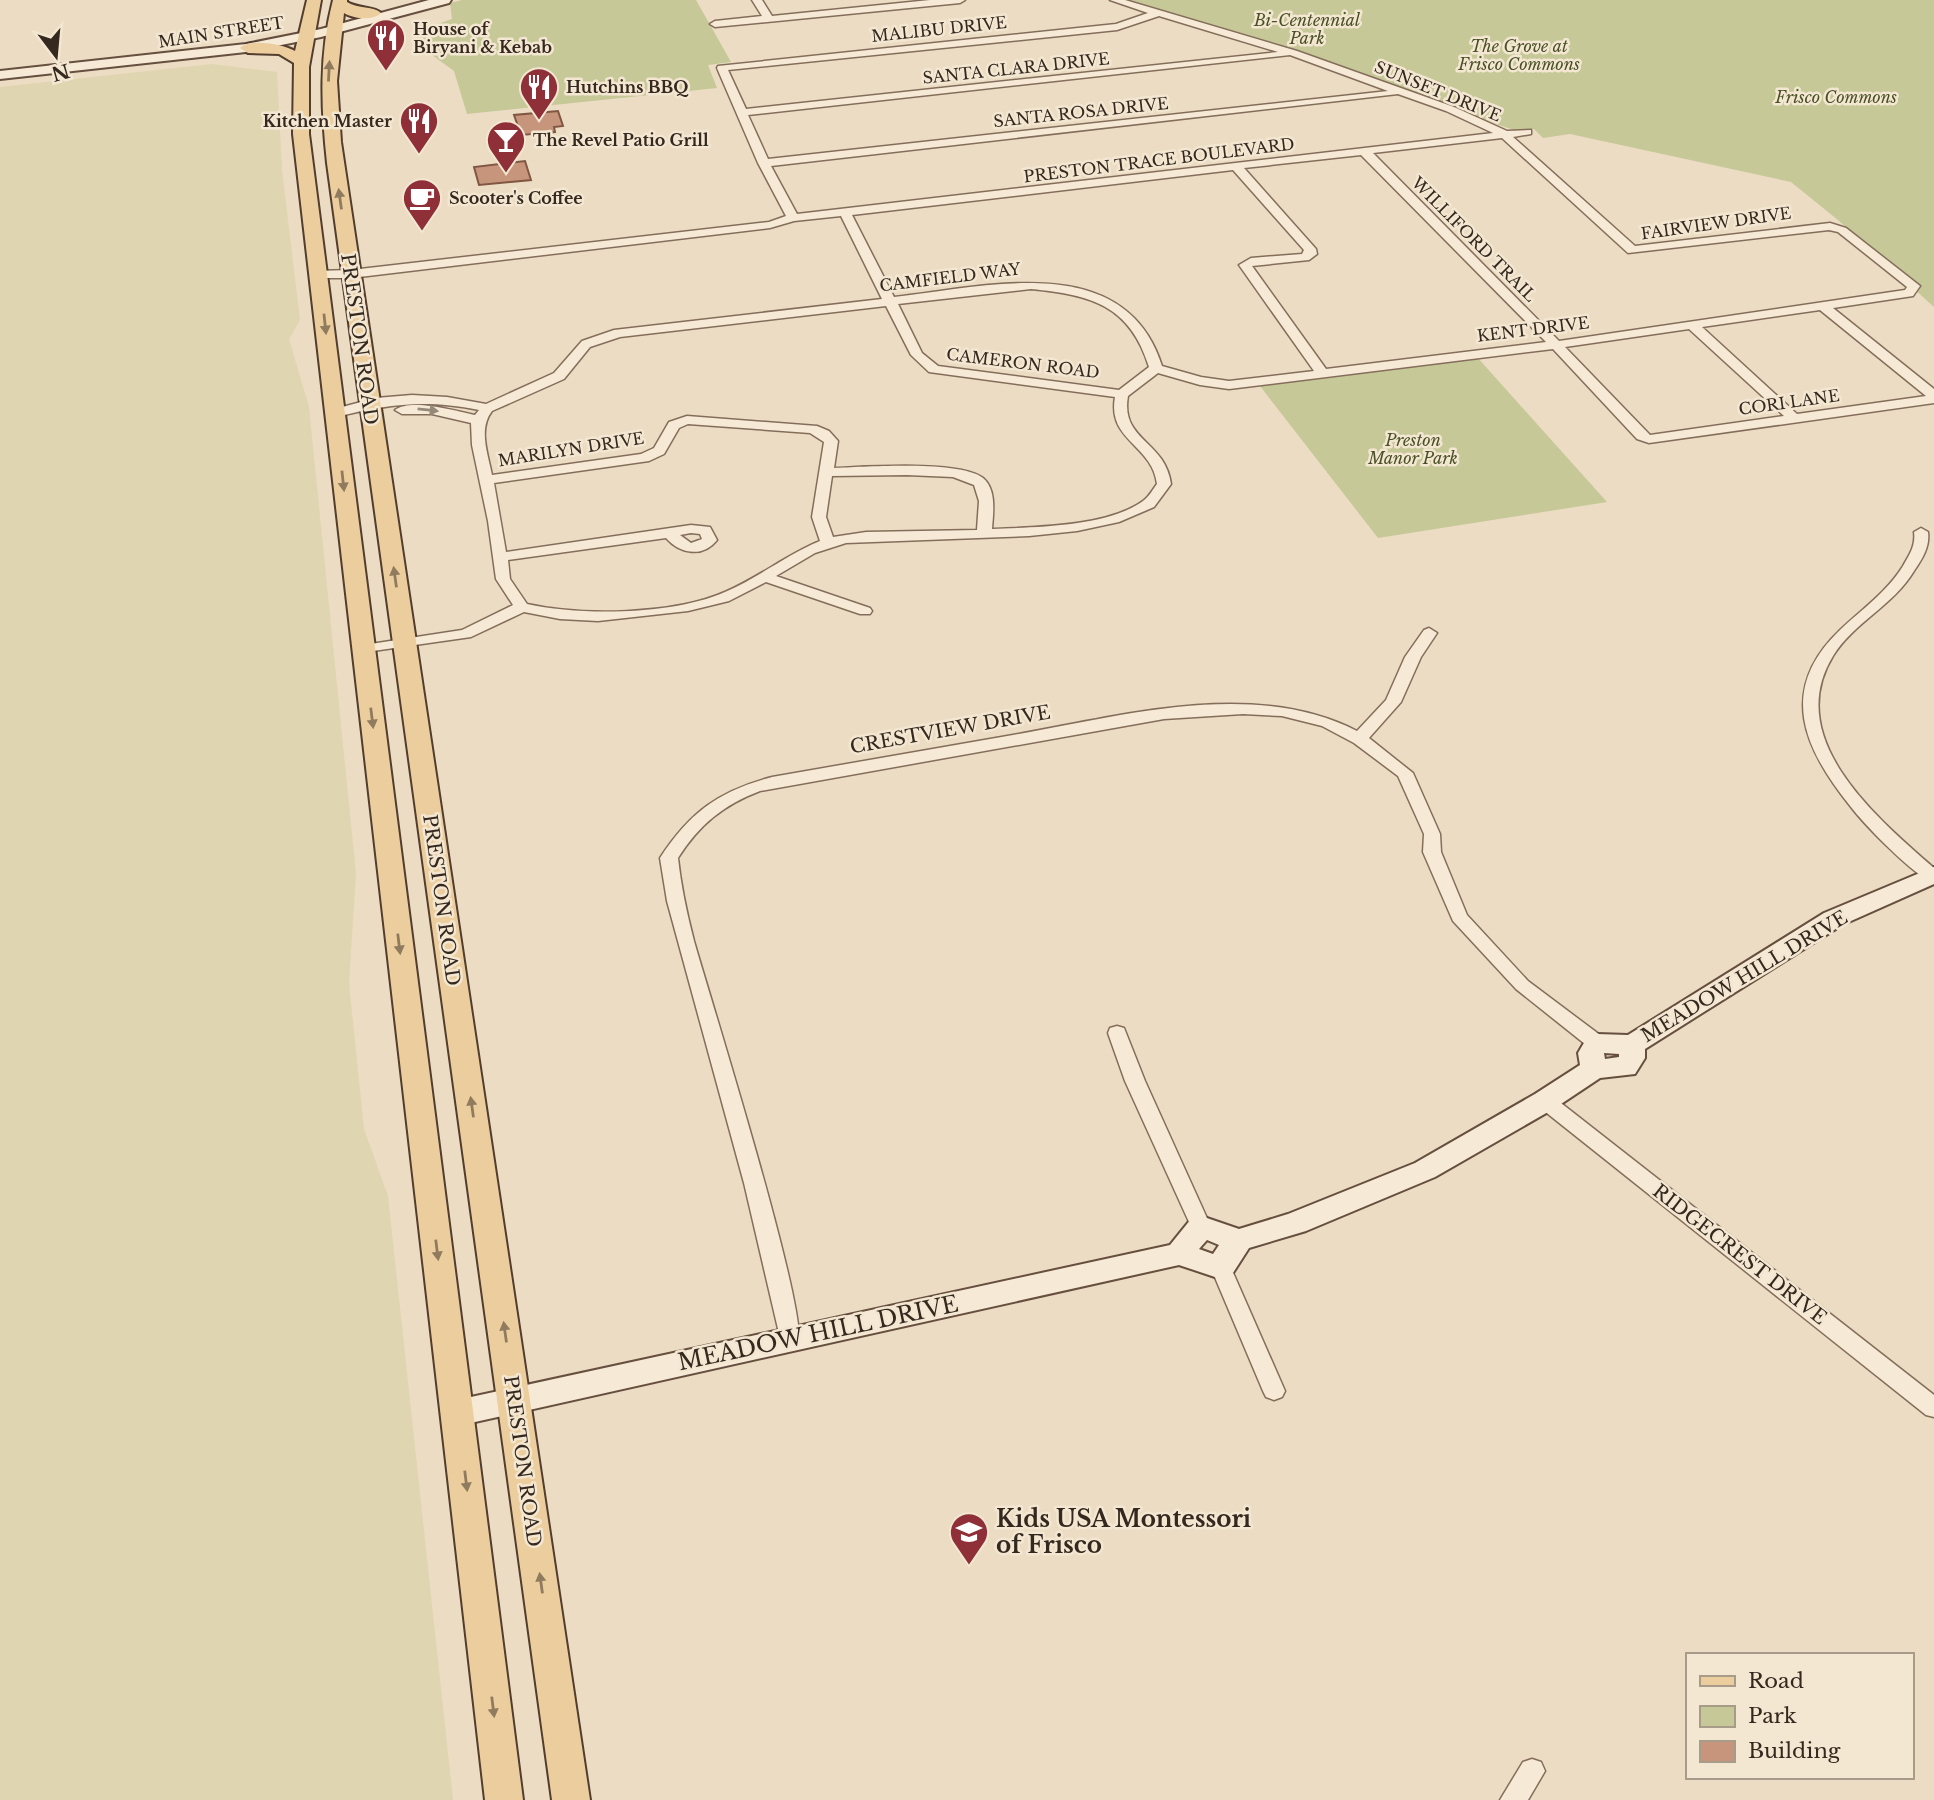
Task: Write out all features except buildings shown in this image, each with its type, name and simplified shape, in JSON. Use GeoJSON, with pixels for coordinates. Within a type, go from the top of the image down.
{"type":"FeatureCollection","features":[{"type":"Feature","properties":{"kind":"main road","name":"PRESTON ROAD"},"geometry":{"type":"LineString","coordinates":[[314,0],[301,61],[300,122],[504,1800]]}},
{"type":"Feature","properties":{"kind":"main road","name":"PRESTON ROAD"},"geometry":{"type":"LineString","coordinates":[[339,2],[333,27],[328,111],[334,163],[571,1800]]}},
{"type":"Feature","properties":{"kind":"main road"},"geometry":{"type":"LineString","coordinates":[[339,2],[355,13],[374,13]]}},
{"type":"Feature","properties":{"kind":"main road"},"geometry":{"type":"LineString","coordinates":[[248,48],[283,50],[301,61]]}},
{"type":"Feature","properties":{"kind":"main road"},"geometry":{"type":"LineString","coordinates":[[305,166],[334,163]]}},
{"type":"Feature","properties":{"kind":"street","name":"MAIN STREET"},"geometry":{"type":"LineString","coordinates":[[333,27],[423,0]]}},
{"type":"Feature","properties":{"kind":"street","name":"MAIN STREET"},"geometry":{"type":"LineString","coordinates":[[0,65],[169,50],[306,32],[444,0]]}},
{"type":"Feature","properties":{"kind":"street"},"geometry":{"type":"LineString","coordinates":[[757,0],[769,19]]}},
{"type":"Feature","properties":{"kind":"street"},"geometry":{"type":"LineString","coordinates":[[825,0],[833,12]]}},
{"type":"Feature","properties":{"kind":"street"},"geometry":{"type":"LineString","coordinates":[[715,24],[891,3],[960,0]]}},
{"type":"Feature","properties":{"kind":"street","name":"SUNSET DRIVE"},"geometry":{"type":"LineString","coordinates":[[1115,0],[1293,53],[1450,109],[1504,134],[1632,250]]}},
{"type":"Feature","properties":{"kind":"street","name":"MALIBU DRIVE"},"geometry":{"type":"LineString","coordinates":[[742,113],[722,68],[1118,27],[1158,13]]}},
{"type":"Feature","properties":{"kind":"street","name":"MAIN STREET"},"geometry":{"type":"LineString","coordinates":[[0,75],[159,60],[248,48],[306,32]]}},
{"type":"Feature","properties":{"kind":"street","name":"SANTA CLARA DRIVE"},"geometry":{"type":"LineString","coordinates":[[742,113],[1293,53]]}},
{"type":"Feature","properties":{"kind":"street","name":"SANTA ROSA DRIVE"},"geometry":{"type":"LineString","coordinates":[[764,163],[1401,92]]}},
{"type":"Feature","properties":{"kind":"street"},"geometry":{"type":"LineString","coordinates":[[742,113],[793,218]]}},
{"type":"Feature","properties":{"kind":"street","name":"PRESTON TRACE BOULEVARD"},"geometry":{"type":"LineString","coordinates":[[319,274],[770,225],[793,218],[1528,132]]}},
{"type":"Feature","properties":{"kind":"street","name":"WILLIFORD TRAIL"},"geometry":{"type":"LineString","coordinates":[[1364,151],[1642,436],[1649,439]]}},
{"type":"Feature","properties":{"kind":"street"},"geometry":{"type":"LineString","coordinates":[[1237,167],[1310,249],[1311,254],[1304,257],[1251,262],[1245,265],[1323,374]]}},
{"type":"Feature","properties":{"kind":"street","name":"CAMERON ROAD"},"geometry":{"type":"LineString","coordinates":[[845,212],[917,355],[933,369],[1122,394]]}},
{"type":"Feature","properties":{"kind":"street","name":"FAIRVIEW DRIVE"},"geometry":{"type":"LineString","coordinates":[[1632,250],[1804,227],[1830,226],[1842,230],[1914,286],[1913,289]]}},
{"type":"Feature","properties":{"kind":"street","name":"CAMFIELD WAY"},"geometry":{"type":"LineString","coordinates":[[478,420],[487,408],[559,376],[586,344],[618,333],[1031,285],[1084,292],[1107,300],[1127,315],[1147,339],[1156,368]]}},
{"type":"Feature","properties":{"kind":"street","name":"KENT DRIVE"},"geometry":{"type":"LineString","coordinates":[[1156,368],[1200,381],[1229,385],[1556,345],[1823,306],[1909,292],[1913,289]]}},
{"type":"Feature","properties":{"kind":"street"},"geometry":{"type":"LineString","coordinates":[[1823,306],[1934,397]]}},
{"type":"Feature","properties":{"kind":"street"},"geometry":{"type":"LineString","coordinates":[[1692,325],[1795,419]]}},
{"type":"Feature","properties":{"kind":"street"},"geometry":{"type":"LineString","coordinates":[[364,650],[466,634],[522,607],[569,617],[599,618],[637,615],[705,603],[730,596],[806,550],[827,542],[865,536],[984,534],[1103,523],[1134,513],[1162,491],[1162,472],[1159,463],[1122,425],[1119,413],[1122,394],[1156,368]]}},
{"type":"Feature","properties":{"kind":"street"},"geometry":{"type":"LineString","coordinates":[[336,413],[433,397],[487,408]]}},
{"type":"Feature","properties":{"kind":"street","name":"CORI LANE"},"geometry":{"type":"LineString","coordinates":[[1649,439],[1934,397]]}},
{"type":"Feature","properties":{"kind":"street"},"geometry":{"type":"LineString","coordinates":[[370,408],[422,409],[478,420],[479,445],[503,579],[522,607]]}},
{"type":"Feature","properties":{"kind":"street","name":"MARILYN DRIVE"},"geometry":{"type":"LineString","coordinates":[[486,480],[644,458],[659,451],[674,425],[687,420],[773,425],[819,431],[831,441],[819,517],[827,542]]}},
{"type":"Feature","properties":{"kind":"street"},"geometry":{"type":"LineString","coordinates":[[825,472],[947,471],[970,475],[978,481],[987,502],[984,534]]}},
{"type":"Feature","properties":{"kind":"street"},"geometry":{"type":"LineString","coordinates":[[1921,532],[1923,543],[1905,577],[1826,654],[1816,674],[1810,715],[1822,759],[1830,770],[1882,831],[1933,876]]}},
{"type":"Feature","properties":{"kind":"street"},"geometry":{"type":"LineString","coordinates":[[501,557],[670,533]]}},
{"type":"Feature","properties":{"kind":"street"},"geometry":{"type":"LineString","coordinates":[[765,577],[865,611]]}},
{"type":"Feature","properties":{"kind":"street"},"geometry":{"type":"LineString","coordinates":[[1360,739],[1370,724],[1393,702],[1413,657],[1429,633]]}},
{"type":"Feature","properties":{"kind":"street","name":"CRESTVIEW DRIVE"},"geometry":{"type":"LineString","coordinates":[[790,1340],[776,1259],[672,886],[668,858],[694,821],[713,806],[742,791],[772,782],[1164,714],[1243,709],[1282,711],[1327,722],[1360,739],[1405,773],[1432,834],[1432,852],[1458,917],[1489,952],[1595,1056]]}},
{"type":"Feature","properties":{"kind":"street","name":"MEADOW HILL DRIVE"},"geometry":{"type":"LineString","coordinates":[[1239,1240],[1296,1223],[1425,1170],[1545,1101],[1595,1056],[1626,1067],[1632,1058],[1632,1045],[1833,919],[1933,876]]}},
{"type":"Feature","properties":{"kind":"street"},"geometry":{"type":"LineString","coordinates":[[1117,1033],[1135,1081],[1201,1227],[1239,1240],[1221,1268],[1274,1391]]}},
{"type":"Feature","properties":{"kind":"street","name":"RIDGECREST DRIVE"},"geometry":{"type":"LineString","coordinates":[[1545,1101],[1934,1408]]}},
{"type":"Feature","properties":{"kind":"street"},"geometry":{"type":"LineString","coordinates":[[1201,1227],[1179,1254],[1221,1268]]}},
{"type":"Feature","properties":{"kind":"street","name":"MEADOW HILL DRIVE"},"geometry":{"type":"LineString","coordinates":[[457,1413],[1179,1254]]}},
{"type":"Feature","properties":{"kind":"street"},"geometry":{"type":"LineString","coordinates":[[1513,1800],[1532,1771]]}},
{"type":"Feature","properties":{"kind":"shaded area"},"geometry":{"type":"Polygon","coordinates":[[[212,64],[277,72],[282,170],[300,320],[289,339],[309,407],[356,874],[349,983],[364,1129],[388,1196],[453,1800],[0,1800],[0,87],[212,64]]]}},
{"type":"Feature","properties":{"kind":"green space"},"geometry":{"type":"Polygon","coordinates":[[[462,0],[696,0],[731,62],[708,65],[717,88],[467,114],[454,71],[432,55],[412,33],[452,19],[450,3],[462,0]]]}},
{"type":"Feature","properties":{"kind":"green space","name":"Frisco Commons"},"geometry":{"type":"Polygon","coordinates":[[[1126,0],[1934,0],[1934,307],[1838,220],[1791,182],[1570,134],[1543,138],[1534,129],[1514,130],[1126,0]]]}},
{"type":"Feature","properties":{"kind":"green space","name":"Preston Manor Park"},"geometry":{"type":"Polygon","coordinates":[[[1477,357],[1607,502],[1378,538],[1260,386],[1477,357]]]}},
{"type":"Feature","properties":{"kind":"place","name":"House of Biryani & Kebab"},"geometry":{"type":"Point","coordinates":[386,72]}},
{"type":"Feature","properties":{"kind":"place","name":"Hutchins BBQ"},"geometry":{"type":"Point","coordinates":[539,121]}},
{"type":"Feature","properties":{"kind":"place","name":"Kitchen Master"},"geometry":{"type":"Point","coordinates":[419,155]}},
{"type":"Feature","properties":{"kind":"place","name":"The Revel Patio Grill"},"geometry":{"type":"Point","coordinates":[506,174]}},
{"type":"Feature","properties":{"kind":"place","name":"Scooter's Coffee"},"geometry":{"type":"Point","coordinates":[422,232]}},
{"type":"Feature","properties":{"kind":"place","name":"Kids USA Montessori of Frisco"},"geometry":{"type":"Point","coordinates":[969,1566]}},
{"type":"Feature","properties":{"kind":"park label","name":"Bi-Centennial Park"},"geometry":{"type":"Point","coordinates":[1307,29]}},
{"type":"Feature","properties":{"kind":"park label","name":"The Grove at Frisco Commons"},"geometry":{"type":"Point","coordinates":[1519,55]}}]}
